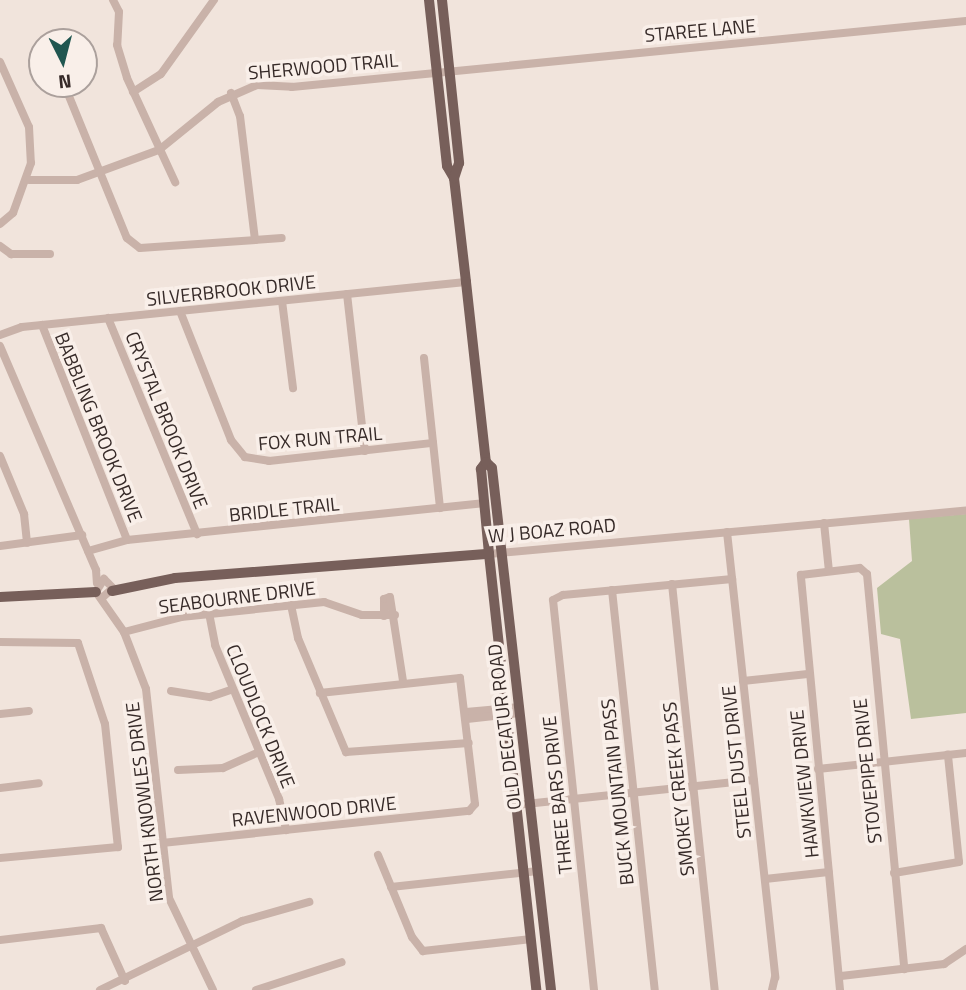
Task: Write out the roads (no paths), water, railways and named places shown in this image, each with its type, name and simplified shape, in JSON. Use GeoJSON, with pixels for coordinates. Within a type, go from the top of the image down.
{"type":"FeatureCollection","features":[{"type":"Feature","properties":{"kind":"main road","name":"OLD DECATUR ROAD"},"geometry":{"type":"LineString","coordinates":[[429,0],[447,166],[454,178],[486,462],[492,468],[551,990]]}},
{"type":"Feature","properties":{"kind":"main road","name":"OLD DECATUR ROAD"},"geometry":{"type":"LineString","coordinates":[[442,0],[459,163],[454,178]]}},
{"type":"Feature","properties":{"kind":"main road","name":"OLD DECATUR ROAD"},"geometry":{"type":"LineString","coordinates":[[486,462],[481,469],[489,554],[536,990]]}},
{"type":"Feature","properties":{"kind":"main road","name":"W J BOAZ ROAD"},"geometry":{"type":"LineString","coordinates":[[0,597],[489,554]]}},
{"type":"Feature","properties":{"kind":"street"},"geometry":{"type":"LineString","coordinates":[[113,0],[119,12],[117,45],[133,92],[175,183]]}},
{"type":"Feature","properties":{"kind":"street"},"geometry":{"type":"LineString","coordinates":[[133,92],[161,74],[214,0]]}},
{"type":"Feature","properties":{"kind":"street","name":"STAREE LANE"},"geometry":{"type":"LineString","coordinates":[[436,72],[966,21]]}},
{"type":"Feature","properties":{"kind":"street"},"geometry":{"type":"LineString","coordinates":[[0,62],[4,81],[29,127],[29,180],[13,213],[0,224]]}},
{"type":"Feature","properties":{"kind":"street","name":"SHERWOOD TRAIL"},"geometry":{"type":"LineString","coordinates":[[29,180],[56,183],[100,172],[159,150],[231,93],[257,85],[436,72]]}},
{"type":"Feature","properties":{"kind":"street"},"geometry":{"type":"LineString","coordinates":[[231,93],[240,117],[255,240]]}},
{"type":"Feature","properties":{"kind":"street"},"geometry":{"type":"LineString","coordinates":[[70,98],[127,237],[140,248],[282,238]]}},
{"type":"Feature","properties":{"kind":"street"},"geometry":{"type":"LineString","coordinates":[[0,246],[11,254],[50,254]]}},
{"type":"Feature","properties":{"kind":"street","name":"SILVERBROOK DRIVE"},"geometry":{"type":"LineString","coordinates":[[0,335],[41,325],[466,282]]}},
{"type":"Feature","properties":{"kind":"street"},"geometry":{"type":"LineString","coordinates":[[347,294],[365,451]]}},
{"type":"Feature","properties":{"kind":"street"},"geometry":{"type":"LineString","coordinates":[[282,301],[293,388]]}},
{"type":"Feature","properties":{"kind":"street","name":"FOX RUN TRAIL"},"geometry":{"type":"LineString","coordinates":[[180,311],[231,440],[245,457],[269,461],[433,443]]}},
{"type":"Feature","properties":{"kind":"street","name":"CRYSTAL BROOK DRIVE"},"geometry":{"type":"LineString","coordinates":[[108,318],[197,534]]}},
{"type":"Feature","properties":{"kind":"street","name":"BABBLING BROOK DRIVE"},"geometry":{"type":"LineString","coordinates":[[41,325],[127,540]]}},
{"type":"Feature","properties":{"kind":"street"},"geometry":{"type":"LineString","coordinates":[[0,346],[104,588]]}},
{"type":"Feature","properties":{"kind":"street"},"geometry":{"type":"LineString","coordinates":[[424,358],[440,508]]}},
{"type":"Feature","properties":{"kind":"street"},"geometry":{"type":"LineString","coordinates":[[0,456],[2,468],[24,514],[27,543]]}},
{"type":"Feature","properties":{"kind":"street","name":"BRIDLE TRAIL"},"geometry":{"type":"LineString","coordinates":[[88,551],[127,540],[485,503]]}},
{"type":"Feature","properties":{"kind":"street","name":"W J BOAZ ROAD"},"geometry":{"type":"LineString","coordinates":[[489,554],[966,511]]}},
{"type":"Feature","properties":{"kind":"street"},"geometry":{"type":"LineString","coordinates":[[824,523],[829,571]]}},
{"type":"Feature","properties":{"kind":"street","name":"STEEL DUST DRIVE"},"geometry":{"type":"LineString","coordinates":[[727,532],[765,879],[774,989]]}},
{"type":"Feature","properties":{"kind":"street"},"geometry":{"type":"LineString","coordinates":[[0,546],[82,535]]}},
{"type":"Feature","properties":{"kind":"street","name":"STOVEPIPE DRIVE"},"geometry":{"type":"LineString","coordinates":[[829,571],[865,569],[904,969]]}},
{"type":"Feature","properties":{"kind":"street","name":"HAWKVIEW DRIVE"},"geometry":{"type":"LineString","coordinates":[[829,571],[799,576],[841,976],[840,990]]}},
{"type":"Feature","properties":{"kind":"street"},"geometry":{"type":"LineString","coordinates":[[612,590],[732,579]]}},
{"type":"Feature","properties":{"kind":"street","name":"SMOKEY CREEK PASS"},"geometry":{"type":"LineString","coordinates":[[672,584],[715,990]]}},
{"type":"Feature","properties":{"kind":"street","name":"NORTH KNOWLES DRIVE"},"geometry":{"type":"LineString","coordinates":[[104,588],[146,689],[169,898],[213,990]]}},
{"type":"Feature","properties":{"kind":"street","name":"THREE BARS DRIVE"},"geometry":{"type":"LineString","coordinates":[[594,990],[555,598],[612,590]]}},
{"type":"Feature","properties":{"kind":"street","name":"BUCK MOUNTAIN PASS"},"geometry":{"type":"LineString","coordinates":[[612,590],[655,990]]}},
{"type":"Feature","properties":{"kind":"street"},"geometry":{"type":"LineString","coordinates":[[384,616],[387,597],[394,600],[403,681]]}},
{"type":"Feature","properties":{"kind":"street","name":"SEABOURNE DRIVE"},"geometry":{"type":"LineString","coordinates":[[124,632],[209,614],[324,602],[384,616],[395,615]]}},
{"type":"Feature","properties":{"kind":"street"},"geometry":{"type":"LineString","coordinates":[[291,606],[320,694],[351,754],[469,743],[460,678],[403,681],[320,694]]}},
{"type":"Feature","properties":{"kind":"street","name":"CLOUDLOCK DRIVE"},"geometry":{"type":"LineString","coordinates":[[209,614],[233,689],[259,752],[286,830]]}},
{"type":"Feature","properties":{"kind":"street"},"geometry":{"type":"LineString","coordinates":[[0,642],[78,643],[105,724],[118,847],[0,858]]}},
{"type":"Feature","properties":{"kind":"street"},"geometry":{"type":"LineString","coordinates":[[744,681],[808,674]]}},
{"type":"Feature","properties":{"kind":"street"},"geometry":{"type":"LineString","coordinates":[[171,691],[210,697],[233,689]]}},
{"type":"Feature","properties":{"kind":"street"},"geometry":{"type":"LineString","coordinates":[[466,715],[520,710]]}},
{"type":"Feature","properties":{"kind":"street"},"geometry":{"type":"LineString","coordinates":[[0,714],[29,711]]}},
{"type":"Feature","properties":{"kind":"street","name":"RAVENWOOD DRIVE"},"geometry":{"type":"LineString","coordinates":[[162,843],[469,811],[475,804],[469,743]]}},
{"type":"Feature","properties":{"kind":"street"},"geometry":{"type":"LineString","coordinates":[[178,770],[223,768],[259,752]]}},
{"type":"Feature","properties":{"kind":"street"},"geometry":{"type":"LineString","coordinates":[[818,769],[966,753]]}},
{"type":"Feature","properties":{"kind":"street"},"geometry":{"type":"LineString","coordinates":[[894,873],[958,864],[948,755]]}},
{"type":"Feature","properties":{"kind":"street"},"geometry":{"type":"LineString","coordinates":[[516,805],[754,780]]}},
{"type":"Feature","properties":{"kind":"street"},"geometry":{"type":"LineString","coordinates":[[0,788],[39,783]]}},
{"type":"Feature","properties":{"kind":"street"},"geometry":{"type":"LineString","coordinates":[[378,855],[423,951],[531,939]]}},
{"type":"Feature","properties":{"kind":"street"},"geometry":{"type":"LineString","coordinates":[[391,887],[538,871]]}},
{"type":"Feature","properties":{"kind":"street"},"geometry":{"type":"LineString","coordinates":[[765,879],[829,872]]}},
{"type":"Feature","properties":{"kind":"street"},"geometry":{"type":"LineString","coordinates":[[100,990],[125,981],[242,921],[309,902]]}},
{"type":"Feature","properties":{"kind":"street"},"geometry":{"type":"LineString","coordinates":[[0,940],[101,928],[125,981]]}},
{"type":"Feature","properties":{"kind":"street"},"geometry":{"type":"LineString","coordinates":[[841,976],[948,963],[966,949]]}},
{"type":"Feature","properties":{"kind":"street"},"geometry":{"type":"LineString","coordinates":[[256,990],[342,962]]}}]}
